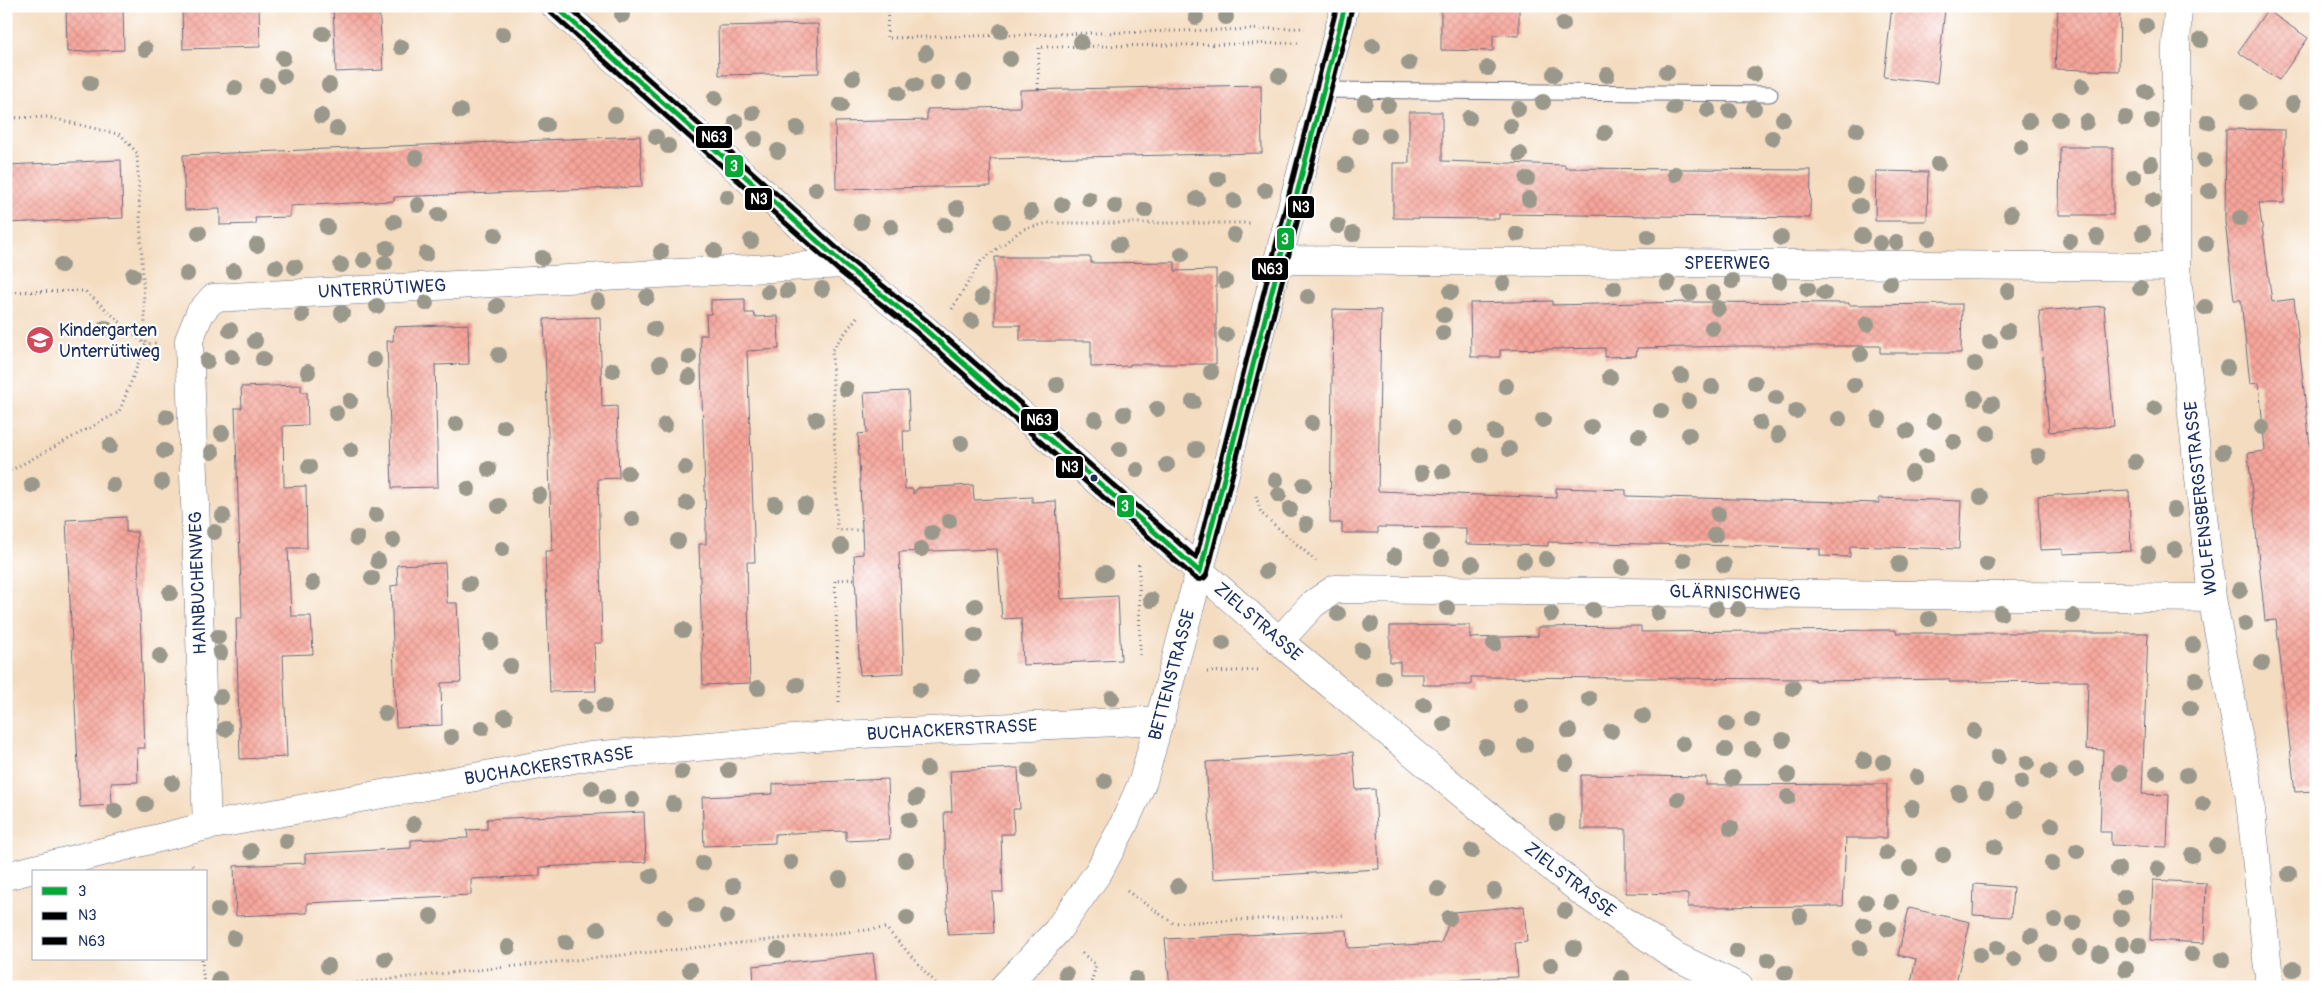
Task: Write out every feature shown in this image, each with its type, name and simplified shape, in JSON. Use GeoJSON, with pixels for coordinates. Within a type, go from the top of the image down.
{"type":"FeatureCollection","features":[{"type":"Feature","properties":{"kind":"street","name":"ZIELSTRASSE"},"geometry":{"type":"LineString","coordinates":[[555,6],[843,264],[921,326],[1200,572],[1582,892],[1675,956],[1739,987]]}},
{"type":"Feature","properties":{"kind":"street","name":"WOLFENSBERGSTRASSE"},"geometry":{"type":"LineString","coordinates":[[2178,6],[2176,48],[2176,267],[2212,598],[2249,792],[2270,987]]}},
{"type":"Feature","properties":{"kind":"street","name":"BETTENSTRASSE"},"geometry":{"type":"LineString","coordinates":[[1004,987],[1057,932],[1098,871],[1143,781],[1200,572],[1278,260],[1340,25]]}},
{"type":"Feature","properties":{"kind":"street","name":"SPEERWEG"},"geometry":{"type":"LineString","coordinates":[[1278,260],[2176,267]]}},
{"type":"Feature","properties":{"kind":"street","name":"UNTERRÜTIWEG"},"geometry":{"type":"LineString","coordinates":[[189,340],[200,312],[214,298],[843,264]]}},
{"type":"Feature","properties":{"kind":"street","name":"HAINBUCHENWEG"},"geometry":{"type":"LineString","coordinates":[[189,340],[207,826]]}},
{"type":"Feature","properties":{"kind":"street","name":"GLÄRNISCHWEG"},"geometry":{"type":"LineString","coordinates":[[1335,589],[2212,598]]}},
{"type":"Feature","properties":{"kind":"street"},"geometry":{"type":"LineString","coordinates":[[1279,640],[1313,604],[1335,589]]}},
{"type":"Feature","properties":{"kind":"street","name":"BUCHACKERSTRASSE"},"geometry":{"type":"LineString","coordinates":[[6,876],[207,826],[590,756],[840,735],[1160,720]]}},
{"type":"Feature","properties":{"kind":"lane"},"geometry":{"type":"LineString","coordinates":[[1322,90],[1770,94]]}},
{"type":"Feature","properties":{"kind":"path"},"geometry":{"type":"LineString","coordinates":[[888,6],[887,38],[1340,25]]}},
{"type":"Feature","properties":{"kind":"path"},"geometry":{"type":"LineString","coordinates":[[1038,90],[1039,48],[1340,25]]}},
{"type":"Feature","properties":{"kind":"path"},"geometry":{"type":"LineString","coordinates":[[6,118],[48,117],[121,135],[137,153],[146,344],[119,412],[6,473]]}},
{"type":"Feature","properties":{"kind":"path"},"geometry":{"type":"LineString","coordinates":[[951,310],[981,262],[1023,229],[1048,223],[1253,223]]}},
{"type":"Feature","properties":{"kind":"path"},"geometry":{"type":"LineString","coordinates":[[6,292],[85,291],[146,344],[189,340]]}},
{"type":"Feature","properties":{"kind":"path"},"geometry":{"type":"LineString","coordinates":[[861,312],[832,350],[838,530],[862,530]]}},
{"type":"Feature","properties":{"kind":"path"},"geometry":{"type":"LineString","coordinates":[[1254,490],[1261,513],[1315,559],[1335,589]]}},
{"type":"Feature","properties":{"kind":"path"},"geometry":{"type":"LineString","coordinates":[[1138,662],[1140,653],[1139,556]]}},
{"type":"Feature","properties":{"kind":"path"},"geometry":{"type":"LineString","coordinates":[[840,735],[835,580],[855,578]]}},
{"type":"Feature","properties":{"kind":"path"},"geometry":{"type":"LineString","coordinates":[[1203,672],[1269,670]]}},
{"type":"Feature","properties":{"kind":"path"},"geometry":{"type":"LineString","coordinates":[[1126,890],[1173,924],[1346,915]]}},
{"type":"Feature","properties":{"kind":"path"},"geometry":{"type":"LineString","coordinates":[[312,987],[886,928],[939,987]]}},
{"type":"Feature","properties":{"kind":"path"},"geometry":{"type":"LineString","coordinates":[[1075,947],[1096,965],[1090,987]]}},
{"type":"Feature","properties":{"kind":"path"},"geometry":{"type":"LineString","coordinates":[[202,960],[204,987]]}},
{"type":"Feature","properties":{"kind":"building"},"geometry":{"type":"Polygon","coordinates":[[[66,6],[123,6],[124,50],[67,52],[66,6]]]}},
{"type":"Feature","properties":{"kind":"building"},"geometry":{"type":"Polygon","coordinates":[[[182,6],[259,6],[260,47],[183,49],[182,6]]]}},
{"type":"Feature","properties":{"kind":"building"},"geometry":{"type":"Polygon","coordinates":[[[333,6],[379,6],[383,70],[336,72],[333,6]]]}},
{"type":"Feature","properties":{"kind":"building"},"geometry":{"type":"Polygon","coordinates":[[[1441,6],[1519,6],[1519,36],[1493,35],[1493,51],[1441,50],[1441,6]]]}},
{"type":"Feature","properties":{"kind":"building"},"geometry":{"type":"Polygon","coordinates":[[[1892,6],[1945,9],[1937,83],[1884,77],[1892,6]]]}},
{"type":"Feature","properties":{"kind":"building"},"geometry":{"type":"Polygon","coordinates":[[[2058,6],[2120,6],[2119,71],[2055,69],[2058,6]]]}},
{"type":"Feature","properties":{"kind":"building"},"geometry":{"type":"Polygon","coordinates":[[[2267,10],[2308,38],[2279,80],[2238,52],[2267,10]]]}},
{"type":"Feature","properties":{"kind":"building"},"geometry":{"type":"Polygon","coordinates":[[[818,24],[819,73],[719,75],[718,26],[818,24]]]}},
{"type":"Feature","properties":{"kind":"building"},"geometry":{"type":"Polygon","coordinates":[[[1261,85],[1262,153],[990,159],[991,186],[836,189],[835,122],[927,120],[927,109],[1020,107],[1020,90],[1261,85]]]}},
{"type":"Feature","properties":{"kind":"building"},"geometry":{"type":"Polygon","coordinates":[[[1409,112],[1442,112],[1442,161],[1565,165],[1565,168],[1811,170],[1810,218],[1499,214],[1499,219],[1393,218],[1393,163],[1409,163],[1409,112]]]}},
{"type":"Feature","properties":{"kind":"building"},"geometry":{"type":"Polygon","coordinates":[[[2226,129],[2285,130],[2284,203],[2259,203],[2272,302],[2294,299],[2310,446],[2314,446],[2316,465],[2316,791],[2295,792],[2276,620],[2265,621],[2248,453],[2265,451],[2259,383],[2250,384],[2241,300],[2234,300],[2225,221],[2226,129]]]}},
{"type":"Feature","properties":{"kind":"building"},"geometry":{"type":"Polygon","coordinates":[[[640,136],[642,187],[394,197],[394,201],[290,206],[290,217],[255,218],[256,224],[220,225],[220,209],[185,210],[183,155],[640,136]]]}},
{"type":"Feature","properties":{"kind":"building"},"geometry":{"type":"Polygon","coordinates":[[[2060,147],[2113,147],[2113,215],[2059,215],[2060,147]]]}},
{"type":"Feature","properties":{"kind":"building"},"geometry":{"type":"Polygon","coordinates":[[[121,160],[123,218],[6,223],[6,165],[121,160]]]}},
{"type":"Feature","properties":{"kind":"building"},"geometry":{"type":"Polygon","coordinates":[[[1876,171],[1928,172],[1927,221],[1875,221],[1876,171]]]}},
{"type":"Feature","properties":{"kind":"building"},"geometry":{"type":"Polygon","coordinates":[[[995,257],[1091,257],[1091,263],[1175,262],[1175,271],[1216,270],[1216,364],[1130,364],[1130,366],[1091,367],[1091,341],[1020,341],[1020,325],[995,325],[995,257]]]}},
{"type":"Feature","properties":{"kind":"building"},"geometry":{"type":"Polygon","coordinates":[[[745,299],[745,313],[754,313],[755,317],[778,316],[779,349],[747,351],[755,562],[747,562],[750,683],[703,685],[699,544],[706,544],[706,523],[700,335],[707,335],[706,314],[711,314],[711,300],[745,299]]]}},
{"type":"Feature","properties":{"kind":"building"},"geometry":{"type":"Polygon","coordinates":[[[1552,301],[1552,305],[1690,302],[1849,303],[1849,305],[1962,304],[1961,353],[1880,353],[1880,346],[1744,346],[1637,348],[1636,356],[1605,357],[1605,348],[1500,350],[1500,357],[1471,357],[1470,303],[1552,301]]]}},
{"type":"Feature","properties":{"kind":"building"},"geometry":{"type":"Polygon","coordinates":[[[2104,306],[2114,426],[2049,432],[2039,311],[2104,306]]]}},
{"type":"Feature","properties":{"kind":"building"},"geometry":{"type":"Polygon","coordinates":[[[1333,309],[1381,310],[1378,491],[1556,498],[1556,488],[1626,490],[1626,496],[1879,503],[1879,498],[1961,501],[1959,549],[1850,546],[1850,557],[1820,556],[1820,549],[1742,546],[1548,542],[1548,546],[1466,544],[1466,528],[1378,527],[1378,533],[1342,533],[1342,523],[1330,523],[1333,309]]]}},
{"type":"Feature","properties":{"kind":"building"},"geometry":{"type":"Polygon","coordinates":[[[600,317],[602,407],[617,406],[619,478],[598,479],[602,643],[594,643],[596,691],[550,692],[545,551],[552,551],[544,319],[600,317]]]}},
{"type":"Feature","properties":{"kind":"building"},"geometry":{"type":"Polygon","coordinates":[[[468,324],[469,364],[435,365],[438,487],[392,488],[387,341],[393,341],[394,327],[468,324]]]}},
{"type":"Feature","properties":{"kind":"building"},"geometry":{"type":"Polygon","coordinates":[[[301,385],[301,392],[307,392],[308,425],[283,426],[284,487],[306,486],[307,548],[288,548],[291,616],[311,616],[313,654],[283,655],[287,757],[240,759],[236,618],[242,618],[235,408],[242,408],[241,387],[301,385]]]}},
{"type":"Feature","properties":{"kind":"building"},"geometry":{"type":"Polygon","coordinates":[[[908,391],[910,431],[903,431],[905,489],[913,489],[913,494],[918,488],[973,485],[974,500],[1032,497],[1032,502],[1056,501],[1061,599],[1118,596],[1121,660],[1023,665],[1021,618],[1002,619],[997,549],[899,552],[904,673],[860,675],[854,555],[863,554],[858,434],[867,433],[864,393],[908,391]]]}},
{"type":"Feature","properties":{"kind":"building"},"geometry":{"type":"Polygon","coordinates":[[[2129,491],[2131,551],[2063,554],[2063,549],[2040,550],[2038,496],[2129,491]]]}},
{"type":"Feature","properties":{"kind":"building"},"geometry":{"type":"Polygon","coordinates":[[[126,517],[126,532],[137,532],[145,748],[137,748],[138,782],[111,783],[112,805],[80,807],[66,520],[126,517]]]}},
{"type":"Feature","properties":{"kind":"building"},"geometry":{"type":"Polygon","coordinates":[[[445,563],[447,603],[457,603],[461,682],[441,683],[442,725],[396,727],[391,586],[398,585],[397,565],[445,563]]]}},
{"type":"Feature","properties":{"kind":"building"},"geometry":{"type":"Polygon","coordinates":[[[1470,625],[1470,638],[1538,636],[1538,627],[1641,626],[1641,632],[1896,630],[1896,633],[2148,633],[2142,794],[2169,795],[2167,847],[2111,845],[2111,832],[2100,832],[2103,750],[2086,749],[2088,681],[1949,682],[1949,679],[1814,681],[1814,679],[1471,677],[1471,685],[1423,685],[1423,674],[1400,674],[1400,662],[1390,662],[1390,626],[1470,625]]]}},
{"type":"Feature","properties":{"kind":"building"},"geometry":{"type":"Polygon","coordinates":[[[1353,752],[1356,790],[1375,789],[1379,869],[1213,879],[1206,762],[1353,752]]]}},
{"type":"Feature","properties":{"kind":"building"},"geometry":{"type":"Polygon","coordinates":[[[1018,768],[1020,809],[1013,809],[1014,834],[1001,834],[1003,892],[992,892],[994,933],[948,935],[944,812],[952,812],[950,771],[1018,768]]]}},
{"type":"Feature","properties":{"kind":"building"},"geometry":{"type":"Polygon","coordinates":[[[1581,775],[1706,777],[1706,785],[1887,784],[1887,838],[1846,838],[1843,906],[1688,907],[1688,894],[1626,893],[1626,829],[1581,829],[1581,775]]]}},
{"type":"Feature","properties":{"kind":"building"},"geometry":{"type":"Polygon","coordinates":[[[888,779],[890,839],[846,841],[846,831],[810,832],[775,834],[775,843],[704,846],[702,797],[773,794],[773,784],[888,779]]]}},
{"type":"Feature","properties":{"kind":"building"},"geometry":{"type":"Polygon","coordinates":[[[644,812],[646,862],[540,867],[540,876],[471,879],[471,895],[307,903],[307,913],[236,916],[234,866],[305,863],[305,854],[411,848],[411,840],[468,838],[467,830],[487,829],[487,819],[644,812]]]}},
{"type":"Feature","properties":{"kind":"building"},"geometry":{"type":"Polygon","coordinates":[[[2153,880],[2206,883],[2204,943],[2150,940],[2153,880]]]}},
{"type":"Feature","properties":{"kind":"building"},"geometry":{"type":"Polygon","coordinates":[[[1974,884],[2013,887],[2011,917],[1973,915],[1974,884]]]}},
{"type":"Feature","properties":{"kind":"building"},"geometry":{"type":"Polygon","coordinates":[[[1524,906],[1527,942],[1515,943],[1518,977],[1351,984],[1351,987],[1170,987],[1165,939],[1347,930],[1348,948],[1441,943],[1453,912],[1524,906]]]}},
{"type":"Feature","properties":{"kind":"building"},"geometry":{"type":"Polygon","coordinates":[[[1909,908],[1970,922],[1955,987],[1910,987],[1916,959],[1898,955],[1909,908]]]}},
{"type":"Feature","properties":{"kind":"building"},"geometry":{"type":"Polygon","coordinates":[[[873,953],[877,987],[754,987],[753,966],[873,953]]]}},
{"type":"Feature","properties":{"kind":"transit line","name":"3"},"geometry":{"type":"LineString","coordinates":[[555,6],[843,264],[921,326],[1200,572],[1345,6]]}},
{"type":"Feature","properties":{"kind":"transit line","name":"N63"},"geometry":{"type":"LineString","coordinates":[[567,6],[848,258],[926,320],[1196,558],[1337,6]]}},
{"type":"Feature","properties":{"kind":"transit line","name":"N3"},"geometry":{"type":"LineString","coordinates":[[550,12],[838,270],[916,332],[1195,578],[1202,579],[1207,574],[1352,8]]}},
{"type":"Feature","properties":{"kind":"place","name":"Kindergarten Unterrütiweg"},"geometry":{"type":"Point","coordinates":[40,340]}}]}
